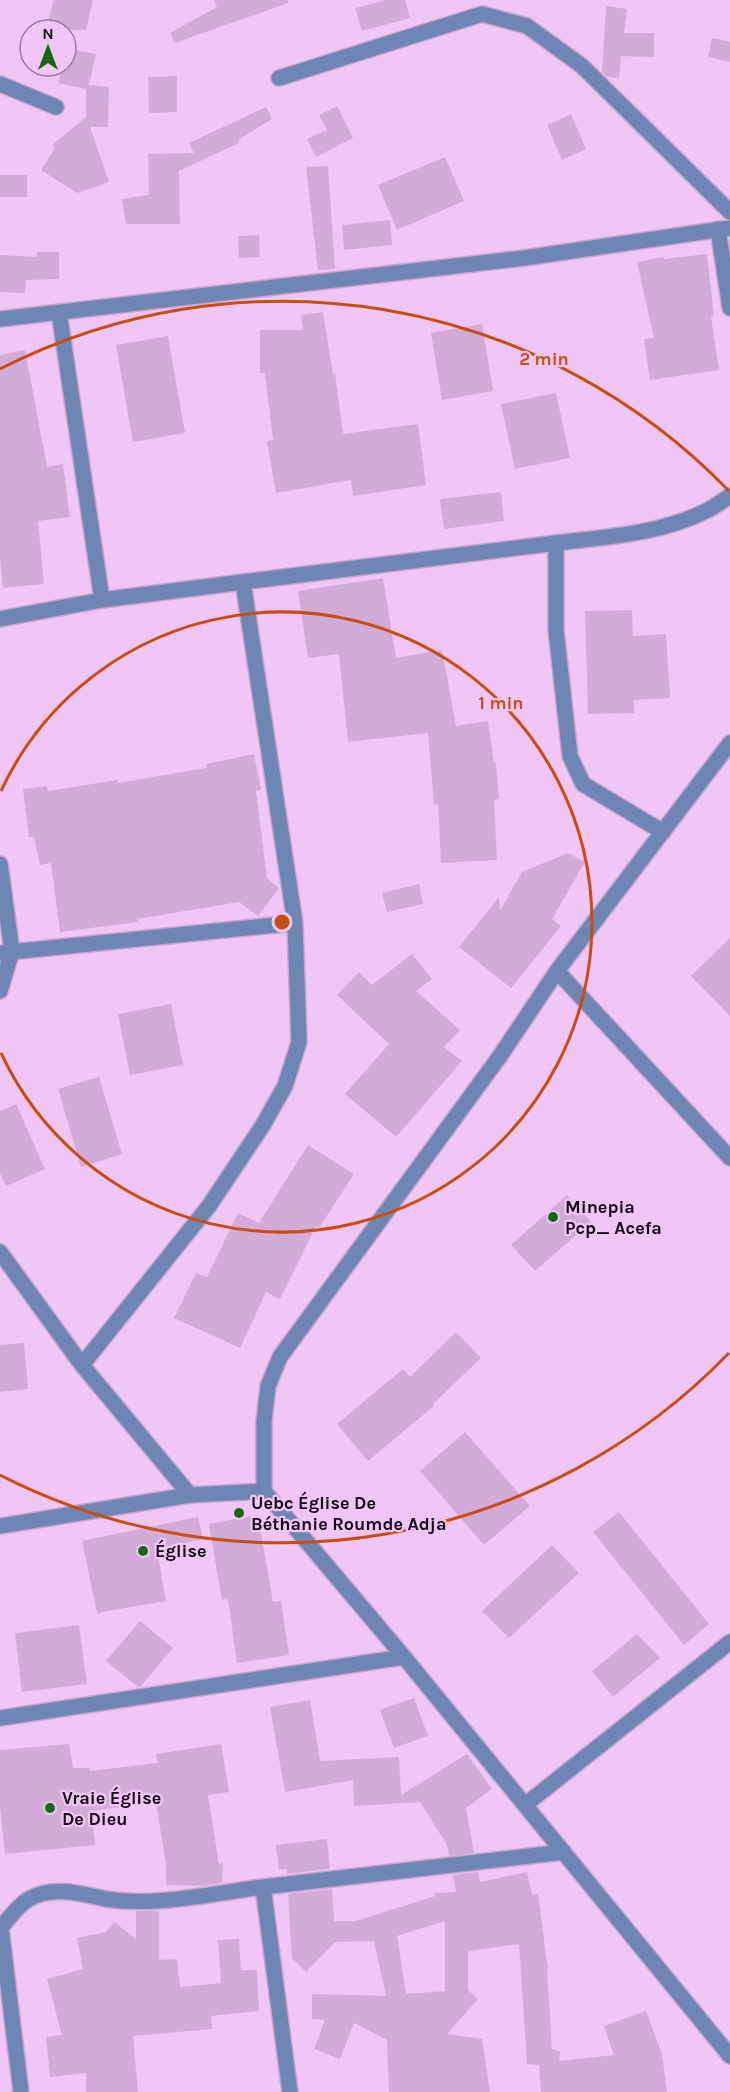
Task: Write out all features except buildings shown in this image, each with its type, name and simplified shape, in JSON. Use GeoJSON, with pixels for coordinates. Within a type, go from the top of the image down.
{"type":"FeatureCollection","features":[{"type":"Feature","properties":{"kind":"street"},"geometry":{"type":"LineString","coordinates":[[279,78],[482,14],[527,26],[582,66],[730,212]]}},
{"type":"Feature","properties":{"kind":"street"},"geometry":{"type":"LineString","coordinates":[[0,84],[56,107]]}},
{"type":"Feature","properties":{"kind":"street"},"geometry":{"type":"LineString","coordinates":[[0,319],[524,258],[724,229],[730,308]]}},
{"type":"Feature","properties":{"kind":"street"},"geometry":{"type":"LineString","coordinates":[[59,312],[102,600]]}},
{"type":"Feature","properties":{"kind":"street"},"geometry":{"type":"LineString","coordinates":[[0,619],[102,600],[632,534],[674,524],[707,511],[730,495]]}},
{"type":"Feature","properties":{"kind":"street"},"geometry":{"type":"LineString","coordinates":[[556,543],[556,630],[570,756],[583,784],[663,832]]}},
{"type":"Feature","properties":{"kind":"street"},"geometry":{"type":"LineString","coordinates":[[82,1365],[209,1206],[263,1125],[285,1086],[299,1042],[295,923],[243,582]]}},
{"type":"Feature","properties":{"kind":"street"},"geometry":{"type":"LineString","coordinates":[[730,744],[557,971],[493,1066],[280,1357],[268,1386],[264,1421],[264,1491],[404,1657],[730,2056]]}},
{"type":"Feature","properties":{"kind":"street"},"geometry":{"type":"LineString","coordinates":[[0,864],[6,952],[0,991]]}},
{"type":"Feature","properties":{"kind":"street"},"geometry":{"type":"LineString","coordinates":[[6,952],[295,923]]}},
{"type":"Feature","properties":{"kind":"street"},"geometry":{"type":"LineString","coordinates":[[557,971],[730,1158]]}},
{"type":"Feature","properties":{"kind":"street"},"geometry":{"type":"LineString","coordinates":[[0,1252],[82,1365],[190,1495]]}},
{"type":"Feature","properties":{"kind":"street"},"geometry":{"type":"LineString","coordinates":[[0,1526],[190,1495],[264,1491]]}},
{"type":"Feature","properties":{"kind":"street"},"geometry":{"type":"LineString","coordinates":[[525,1805],[730,1642]]}},
{"type":"Feature","properties":{"kind":"street"},"geometry":{"type":"LineString","coordinates":[[0,1718],[404,1657]]}},
{"type":"Feature","properties":{"kind":"street"},"geometry":{"type":"LineString","coordinates":[[21,2092],[0,1928],[29,1899],[49,1893],[72,1891],[109,1899],[148,1902],[564,1852]]}},
{"type":"Feature","properties":{"kind":"street"},"geometry":{"type":"LineString","coordinates":[[263,1887],[290,2092]]}},
{"type":"Feature","properties":{"kind":"place","name":"Minepia Pcp_ Acefa"},"geometry":{"type":"Point","coordinates":[553,1217]}},
{"type":"Feature","properties":{"kind":"place","name":"Uebc Église De Béthanie Roumde Adja"},"geometry":{"type":"Point","coordinates":[239,1513]}},
{"type":"Feature","properties":{"kind":"place","name":"Église"},"geometry":{"type":"Point","coordinates":[143,1551]}},
{"type":"Feature","properties":{"kind":"place","name":"Vraie Église De Dieu"},"geometry":{"type":"Point","coordinates":[50,1808]}}]}
